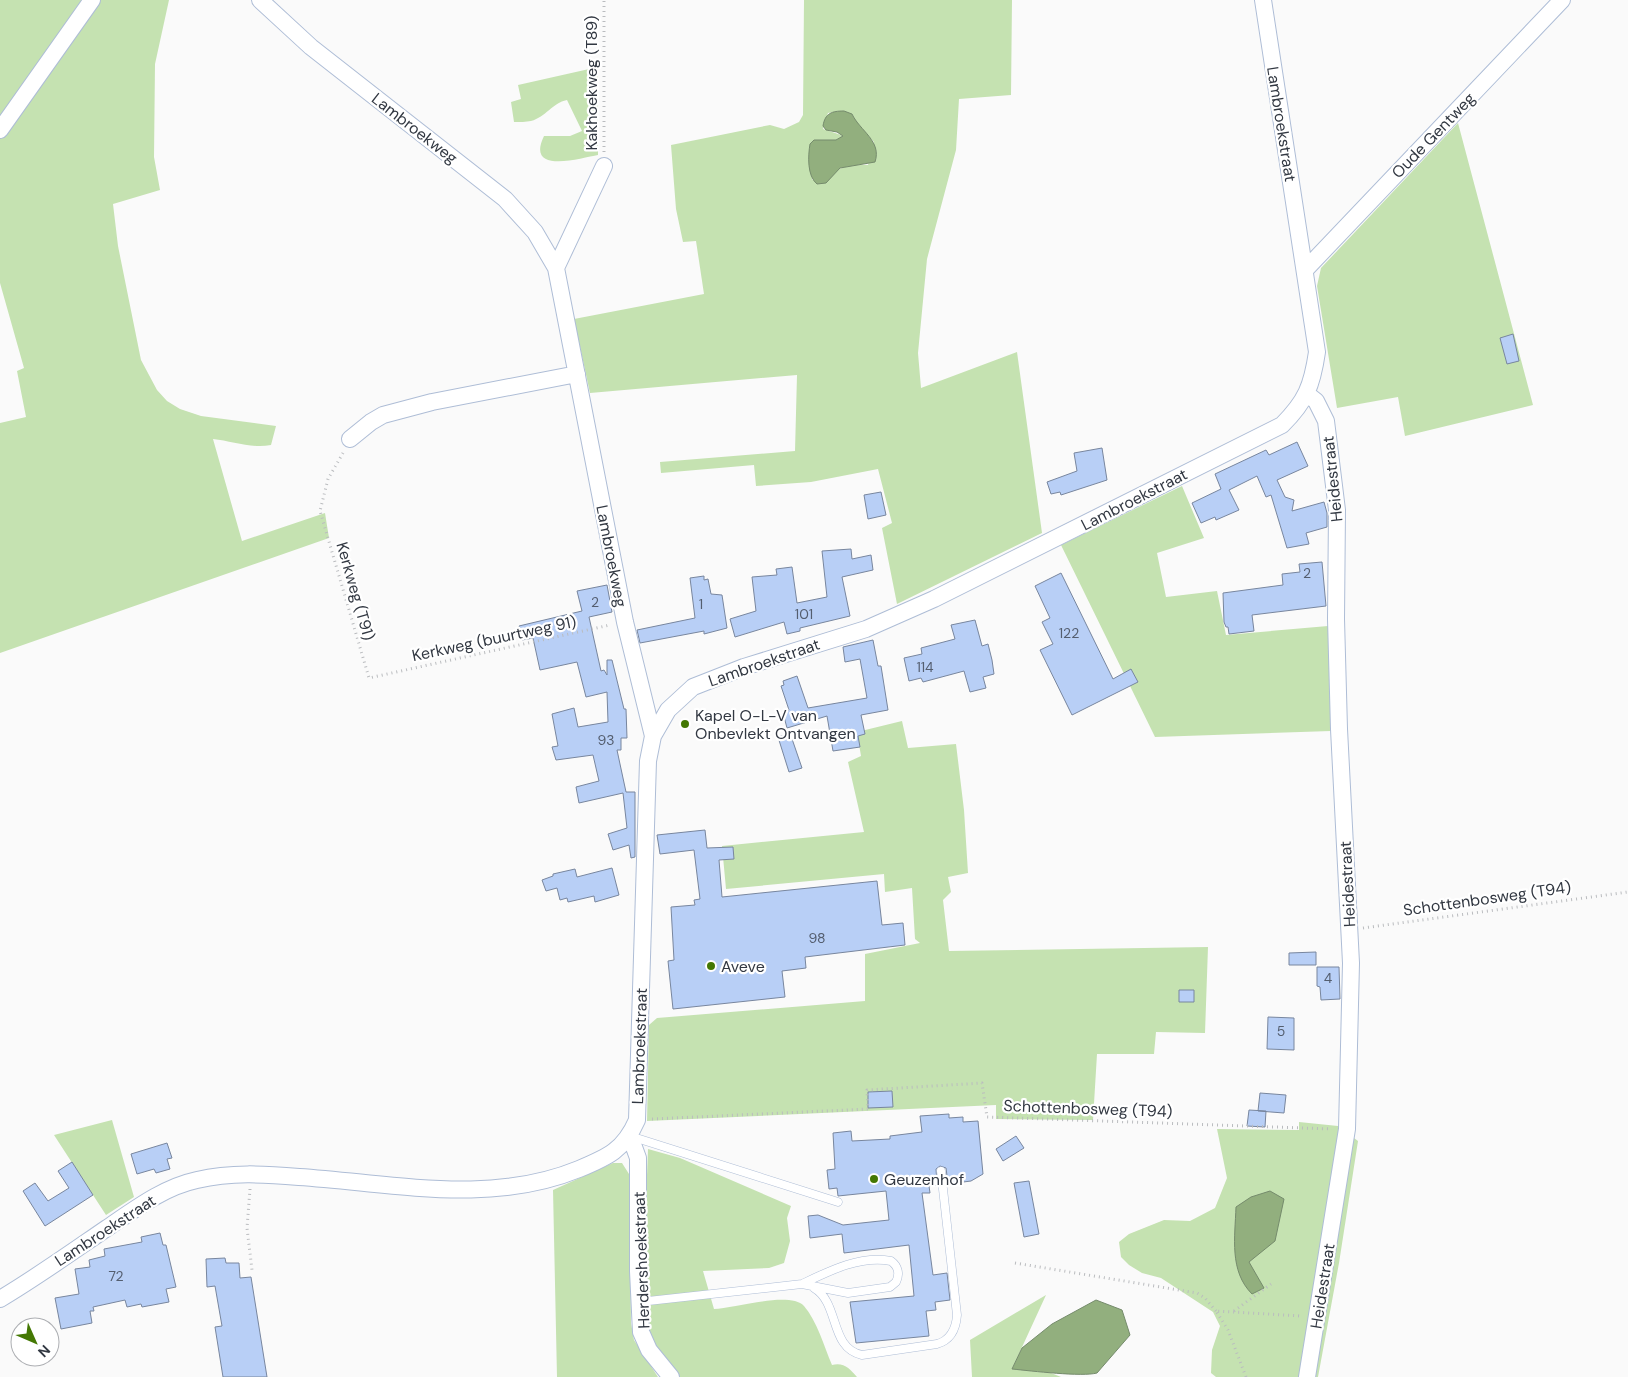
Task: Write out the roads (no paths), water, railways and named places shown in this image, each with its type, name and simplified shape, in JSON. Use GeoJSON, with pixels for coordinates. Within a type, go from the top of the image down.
{"type":"FeatureCollection","features":[{"type":"Feature","properties":{"kind":"street"},"geometry":{"type":"LineString","coordinates":[[0,130],[92,0]]}},
{"type":"Feature","properties":{"kind":"street","name":"Lambroekweg"},"geometry":{"type":"LineString","coordinates":[[260,0],[311,47],[505,199],[535,232],[556,268],[625,622],[653,736]]}},
{"type":"Feature","properties":{"kind":"street","name":"Lambroekstraat"},"geometry":{"type":"LineString","coordinates":[[0,1299],[150,1199],[195,1180],[251,1174],[351,1180],[440,1190],[497,1190],[556,1179],[610,1156],[630,1136],[637,1120],[648,761],[653,736],[668,710],[693,687],[744,667],[866,629],[934,599],[1282,425],[1298,410],[1307,394],[1313,379],[1317,352],[1263,0]]}},
{"type":"Feature","properties":{"kind":"street","name":"Oude Gentweg"},"geometry":{"type":"LineString","coordinates":[[1305,270],[1562,0]]}},
{"type":"Feature","properties":{"kind":"street"},"geometry":{"type":"LineString","coordinates":[[556,268],[604,166]]}},
{"type":"Feature","properties":{"kind":"street"},"geometry":{"type":"LineString","coordinates":[[350,440],[371,422],[383,415],[432,402],[578,374]]}},
{"type":"Feature","properties":{"kind":"street","name":"Heidestraat"},"geometry":{"type":"LineString","coordinates":[[1307,394],[1316,401],[1326,421],[1337,510],[1336,619],[1339,729],[1351,963],[1348,1129],[1307,1377]]}},
{"type":"Feature","properties":{"kind":"street","name":"Herdershoekstraat"},"geometry":{"type":"LineString","coordinates":[[630,1136],[638,1158],[641,1332],[649,1350],[671,1377]]}},
{"type":"Feature","properties":{"kind":"lane"},"geometry":{"type":"LineString","coordinates":[[630,1136],[838,1202]]}},
{"type":"Feature","properties":{"kind":"lane"},"geometry":{"type":"LineString","coordinates":[[806,1285],[824,1297],[841,1340],[851,1352],[862,1355],[937,1344],[946,1340],[954,1330],[957,1315],[942,1171]]}},
{"type":"Feature","properties":{"kind":"lane"},"geometry":{"type":"LineString","coordinates":[[639,1302],[806,1285],[848,1294],[894,1285],[898,1278],[898,1268],[893,1262],[888,1260],[859,1262],[833,1269],[806,1285]]}},
{"type":"Feature","properties":{"kind":"place","name":"Kapel O-L-V van Onbevlekt Ontvangen"},"geometry":{"type":"Point","coordinates":[685,724]}},
{"type":"Feature","properties":{"kind":"place","name":"Aveve"},"geometry":{"type":"Point","coordinates":[711,966]}},
{"type":"Feature","properties":{"kind":"place","name":"Geuzenhof"},"geometry":{"type":"Point","coordinates":[874,1179]}}]}
